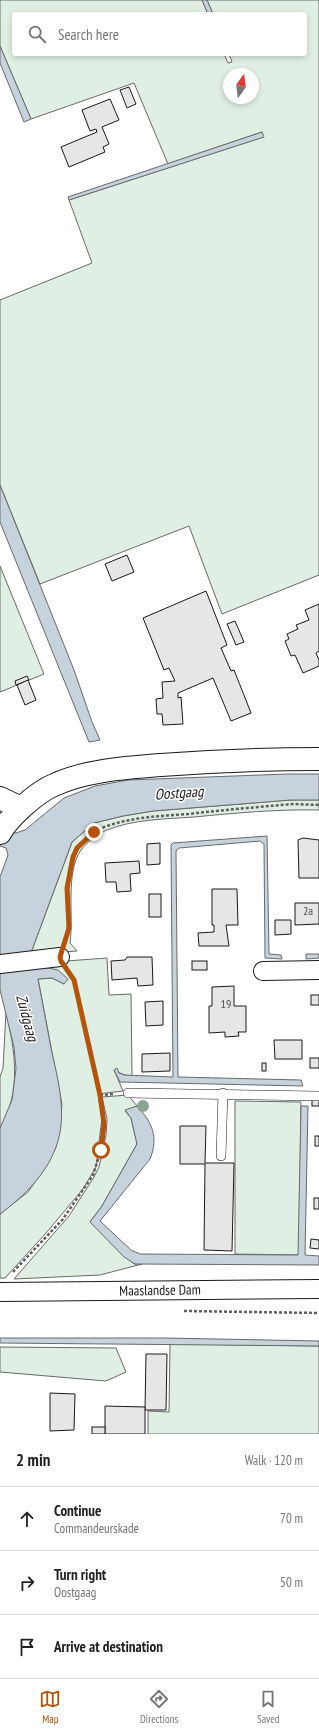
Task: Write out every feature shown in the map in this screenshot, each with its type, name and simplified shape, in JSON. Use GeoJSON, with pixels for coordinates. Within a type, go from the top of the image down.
{"type":"FeatureCollection","features":[{"type":"Feature","properties":{"kind":"main road"},"geometry":{"type":"LineString","coordinates":[[2,830],[21,808],[53,785],[80,776],[131,767],[258,759],[319,759]]}},
{"type":"Feature","properties":{"kind":"main road"},"geometry":{"type":"LineString","coordinates":[[0,798],[21,808]]}},
{"type":"Feature","properties":{"kind":"street"},"geometry":{"type":"LineString","coordinates":[[0,964],[60,957]]}},
{"type":"Feature","properties":{"kind":"street"},"geometry":{"type":"LineString","coordinates":[[263,971],[319,970]]}},
{"type":"Feature","properties":{"kind":"street","name":"Maaslandse Dam"},"geometry":{"type":"LineString","coordinates":[[4,1284],[319,1289]]}},
{"type":"Feature","properties":{"kind":"lane"},"geometry":{"type":"LineString","coordinates":[[128,1093],[223,1093],[319,1096]]}},
{"type":"Feature","properties":{"kind":"lane"},"geometry":{"type":"LineString","coordinates":[[221,1156],[223,1093]]}},
{"type":"Feature","properties":{"kind":"path"},"geometry":{"type":"LineString","coordinates":[[4,1284],[63,1219],[93,1175],[103,1139],[104,1124],[100,1095],[74,980],[61,961],[60,957],[69,928],[67,888],[72,862],[77,848],[94,832],[106,826],[136,818],[293,804],[319,805]]}},
{"type":"Feature","properties":{"kind":"green space"},"geometry":{"type":"Polygon","coordinates":[[[0,0],[202,0],[207,12],[12,12],[12,56],[225,56],[228,63],[232,62],[230,56],[307,56],[307,12],[212,12],[207,0],[319,0],[319,575],[222,614],[189,526],[40,584],[0,485],[0,300],[92,263],[69,200],[263,137],[262,132],[168,164],[134,83],[31,119],[0,46],[0,0]]]}},
{"type":"Feature","properties":{"kind":"green space"},"geometry":{"type":"Polygon","coordinates":[[[0,566],[44,674],[0,692],[0,566]]]}},
{"type":"Feature","properties":{"kind":"green space"},"geometry":{"type":"Polygon","coordinates":[[[291,800],[319,800],[319,810],[288,810],[150,820],[117,826],[100,834],[89,841],[81,850],[76,859],[73,870],[70,943],[77,951],[26,955],[32,950],[72,842],[94,823],[153,811],[291,800]]]}},
{"type":"Feature","properties":{"kind":"green space"},"geometry":{"type":"Polygon","coordinates":[[[107,958],[109,995],[131,994],[132,1076],[124,1075],[114,1070],[123,1091],[98,1094],[102,1118],[96,1167],[83,1189],[5,1278],[0,1278],[0,1214],[28,1192],[45,1168],[56,1147],[62,1105],[38,979],[52,978],[64,984],[39,966],[66,961],[107,958]]]}},
{"type":"Feature","properties":{"kind":"green space"},"geometry":{"type":"Polygon","coordinates":[[[6,1012],[12,1042],[15,1071],[11,1099],[7,1114],[0,1128],[0,1077],[3,1068],[6,1012]]]}},
{"type":"Feature","properties":{"kind":"green space"},"geometry":{"type":"Polygon","coordinates":[[[128,1095],[137,1106],[125,1111],[131,1118],[137,1144],[102,1206],[90,1222],[134,1264],[142,1264],[100,1275],[14,1279],[69,1216],[99,1167],[106,1135],[107,1119],[102,1097],[128,1095]]]}},
{"type":"Feature","properties":{"kind":"green space"},"geometry":{"type":"Polygon","coordinates":[[[235,1101],[301,1102],[299,1255],[235,1254],[235,1101]]]}},
{"type":"Feature","properties":{"kind":"green space"},"geometry":{"type":"Polygon","coordinates":[[[170,1344],[319,1346],[319,1434],[148,1434],[148,1411],[169,1412],[170,1344]]]}},
{"type":"Feature","properties":{"kind":"green space"},"geometry":{"type":"Polygon","coordinates":[[[0,1347],[116,1348],[126,1372],[106,1381],[0,1372],[0,1347]]]}},
{"type":"Feature","properties":{"kind":"water"},"geometry":{"type":"Polygon","coordinates":[[[202,0],[207,0],[212,12],[207,12],[202,0]]]}},
{"type":"Feature","properties":{"kind":"water"},"geometry":{"type":"Polygon","coordinates":[[[0,46],[31,119],[24,122],[0,63],[0,46]]]}},
{"type":"Feature","properties":{"kind":"water"},"geometry":{"type":"Polygon","coordinates":[[[262,132],[264,137],[69,200],[68,197],[262,132]]]}},
{"type":"Feature","properties":{"kind":"water"},"geometry":{"type":"Polygon","coordinates":[[[0,485],[74,670],[92,722],[100,740],[89,742],[0,522],[0,485]]]}},
{"type":"Feature","properties":{"kind":"water"},"geometry":{"type":"Polygon","coordinates":[[[319,774],[319,800],[291,800],[153,811],[123,816],[94,823],[72,842],[32,950],[26,955],[38,966],[58,970],[68,979],[64,984],[52,978],[38,979],[61,1098],[62,1110],[60,1135],[52,1157],[40,1176],[25,1193],[0,1214],[0,1128],[12,1100],[16,1068],[14,1047],[0,990],[0,877],[8,855],[6,848],[0,846],[0,828],[16,833],[25,830],[64,798],[95,786],[128,780],[319,774]]]}},
{"type":"Feature","properties":{"kind":"water"},"geometry":{"type":"Polygon","coordinates":[[[267,836],[269,954],[281,955],[282,959],[265,958],[264,844],[260,841],[179,848],[176,851],[178,1077],[301,1080],[303,1086],[120,1082],[114,1070],[117,1068],[119,1073],[124,1075],[173,1077],[171,845],[173,843],[267,836]]]}},
{"type":"Feature","properties":{"kind":"water"},"geometry":{"type":"Polygon","coordinates":[[[306,954],[319,954],[319,958],[306,959],[306,954]]]}},
{"type":"Feature","properties":{"kind":"water"},"geometry":{"type":"Polygon","coordinates":[[[137,1106],[150,1124],[154,1137],[153,1151],[150,1159],[100,1221],[131,1250],[140,1254],[298,1255],[301,1106],[308,1106],[305,1255],[319,1256],[319,1265],[135,1264],[124,1257],[90,1222],[102,1206],[137,1144],[131,1118],[125,1110],[137,1106]]]}},
{"type":"Feature","properties":{"kind":"water"},"geometry":{"type":"Polygon","coordinates":[[[0,1338],[165,1338],[319,1341],[319,1346],[0,1343],[0,1338]]]}},
{"type":"Feature","properties":{"kind":"building"},"geometry":{"type":"Polygon","coordinates":[[[129,87],[136,104],[127,108],[120,90],[129,87]]]}},
{"type":"Feature","properties":{"kind":"building"},"geometry":{"type":"Polygon","coordinates":[[[110,99],[119,120],[102,127],[109,144],[103,147],[105,152],[69,167],[61,147],[97,132],[96,129],[90,131],[82,110],[110,99]]]}},
{"type":"Feature","properties":{"kind":"building"},"geometry":{"type":"Polygon","coordinates":[[[127,555],[134,572],[112,581],[105,564],[127,555]]]}},
{"type":"Feature","properties":{"kind":"building"},"geometry":{"type":"Polygon","coordinates":[[[206,591],[227,645],[221,648],[231,671],[234,670],[251,713],[231,721],[213,678],[178,693],[178,698],[181,697],[183,724],[163,725],[162,714],[157,714],[156,699],[163,698],[162,682],[175,681],[169,668],[164,670],[143,618],[206,591]]]}},
{"type":"Feature","properties":{"kind":"building"},"geometry":{"type":"Polygon","coordinates":[[[319,604],[319,651],[316,653],[319,660],[319,666],[303,673],[295,655],[291,656],[285,641],[289,639],[287,634],[298,629],[296,625],[309,620],[305,610],[319,604]]]}},
{"type":"Feature","properties":{"kind":"building"},"geometry":{"type":"Polygon","coordinates":[[[235,621],[244,642],[236,645],[227,624],[235,621]]]}},
{"type":"Feature","properties":{"kind":"building"},"geometry":{"type":"Polygon","coordinates":[[[27,676],[29,680],[16,685],[15,681],[27,676]]]}},
{"type":"Feature","properties":{"kind":"building"},"geometry":{"type":"Polygon","coordinates":[[[28,680],[36,700],[25,705],[17,685],[28,680]]]}},
{"type":"Feature","properties":{"kind":"building"},"geometry":{"type":"Polygon","coordinates":[[[303,838],[319,840],[319,878],[299,878],[298,840],[303,838]]]}},
{"type":"Feature","properties":{"kind":"building"},"geometry":{"type":"Polygon","coordinates":[[[160,843],[160,864],[147,865],[147,844],[160,843]]]}},
{"type":"Feature","properties":{"kind":"building"},"geometry":{"type":"Polygon","coordinates":[[[139,861],[140,873],[130,874],[131,891],[117,892],[116,882],[106,882],[105,863],[139,861]]]}},
{"type":"Feature","properties":{"kind":"building"},"geometry":{"type":"Polygon","coordinates":[[[212,889],[237,889],[238,925],[226,925],[229,946],[199,946],[198,933],[214,932],[214,925],[212,925],[212,889]]]}},
{"type":"Feature","properties":{"kind":"building"},"geometry":{"type":"Polygon","coordinates":[[[149,894],[161,894],[161,917],[149,917],[149,894]]]}},
{"type":"Feature","properties":{"kind":"building"},"geometry":{"type":"Polygon","coordinates":[[[295,903],[319,903],[319,924],[295,925],[295,903]]]}},
{"type":"Feature","properties":{"kind":"building"},"geometry":{"type":"Polygon","coordinates":[[[275,920],[291,920],[291,934],[275,935],[275,920]]]}},
{"type":"Feature","properties":{"kind":"building"},"geometry":{"type":"Polygon","coordinates":[[[127,957],[152,957],[153,985],[138,986],[137,978],[112,980],[111,961],[125,960],[127,957]]]}},
{"type":"Feature","properties":{"kind":"building"},"geometry":{"type":"Polygon","coordinates":[[[192,961],[207,961],[207,970],[192,970],[192,961]]]}},
{"type":"Feature","properties":{"kind":"building"},"geometry":{"type":"Polygon","coordinates":[[[234,986],[234,1006],[246,1006],[246,1032],[238,1032],[239,1036],[225,1037],[225,1032],[209,1033],[209,1006],[212,1006],[212,987],[234,986]]]}},
{"type":"Feature","properties":{"kind":"building"},"geometry":{"type":"Polygon","coordinates":[[[311,995],[319,995],[319,1005],[311,1005],[311,995]]]}},
{"type":"Feature","properties":{"kind":"building"},"geometry":{"type":"Polygon","coordinates":[[[163,1001],[163,1025],[146,1026],[145,1002],[163,1001]]]}},
{"type":"Feature","properties":{"kind":"building"},"geometry":{"type":"Polygon","coordinates":[[[274,1040],[302,1040],[302,1059],[275,1059],[274,1040]]]}},
{"type":"Feature","properties":{"kind":"building"},"geometry":{"type":"Polygon","coordinates":[[[170,1053],[170,1071],[142,1072],[142,1054],[170,1053]]]}},
{"type":"Feature","properties":{"kind":"building"},"geometry":{"type":"Polygon","coordinates":[[[310,1058],[319,1058],[319,1068],[310,1068],[310,1058]]]}},
{"type":"Feature","properties":{"kind":"building"},"geometry":{"type":"Polygon","coordinates":[[[262,1063],[266,1063],[266,1071],[262,1071],[262,1063]]]}},
{"type":"Feature","properties":{"kind":"building"},"geometry":{"type":"Polygon","coordinates":[[[312,1100],[319,1100],[319,1106],[312,1106],[312,1100]]]}},
{"type":"Feature","properties":{"kind":"building"},"geometry":{"type":"Polygon","coordinates":[[[180,1126],[206,1126],[205,1163],[234,1163],[232,1251],[204,1250],[205,1164],[180,1164],[180,1126]]]}},
{"type":"Feature","properties":{"kind":"building"},"geometry":{"type":"Polygon","coordinates":[[[315,1136],[319,1136],[319,1146],[315,1146],[315,1136]]]}},
{"type":"Feature","properties":{"kind":"building"},"geometry":{"type":"Polygon","coordinates":[[[314,1198],[319,1198],[319,1209],[314,1209],[314,1198]]]}},
{"type":"Feature","properties":{"kind":"building"},"geometry":{"type":"Polygon","coordinates":[[[311,1239],[319,1240],[319,1249],[310,1248],[311,1239]]]}},
{"type":"Feature","properties":{"kind":"building"},"geometry":{"type":"Polygon","coordinates":[[[146,1354],[167,1354],[166,1410],[145,1410],[146,1354]]]}},
{"type":"Feature","properties":{"kind":"building"},"geometry":{"type":"Polygon","coordinates":[[[50,1393],[75,1394],[74,1430],[50,1431],[50,1393]]]}},
{"type":"Feature","properties":{"kind":"building"},"geometry":{"type":"Polygon","coordinates":[[[105,1406],[145,1407],[145,1434],[105,1434],[105,1406]]]}},
{"type":"Feature","properties":{"kind":"building"},"geometry":{"type":"Polygon","coordinates":[[[92,1427],[105,1427],[105,1434],[92,1434],[92,1427]]]}},
{"type":"Feature","properties":{"kind":"route"},"geometry":{"type":"LineString","coordinates":[[94,832],[77,848],[73,857],[67,888],[69,928],[60,957],[61,961],[74,980],[92,1066],[100,1095],[104,1124],[101,1150]]}},
{"type":"Feature","properties":{"kind":"water label","name":"Oostgaag"},"geometry":{"type":"Point","coordinates":[179,793]}},
{"type":"Feature","properties":{"kind":"water label","name":"Zuidgaag"},"geometry":{"type":"Point","coordinates":[27,1018]}}]}
